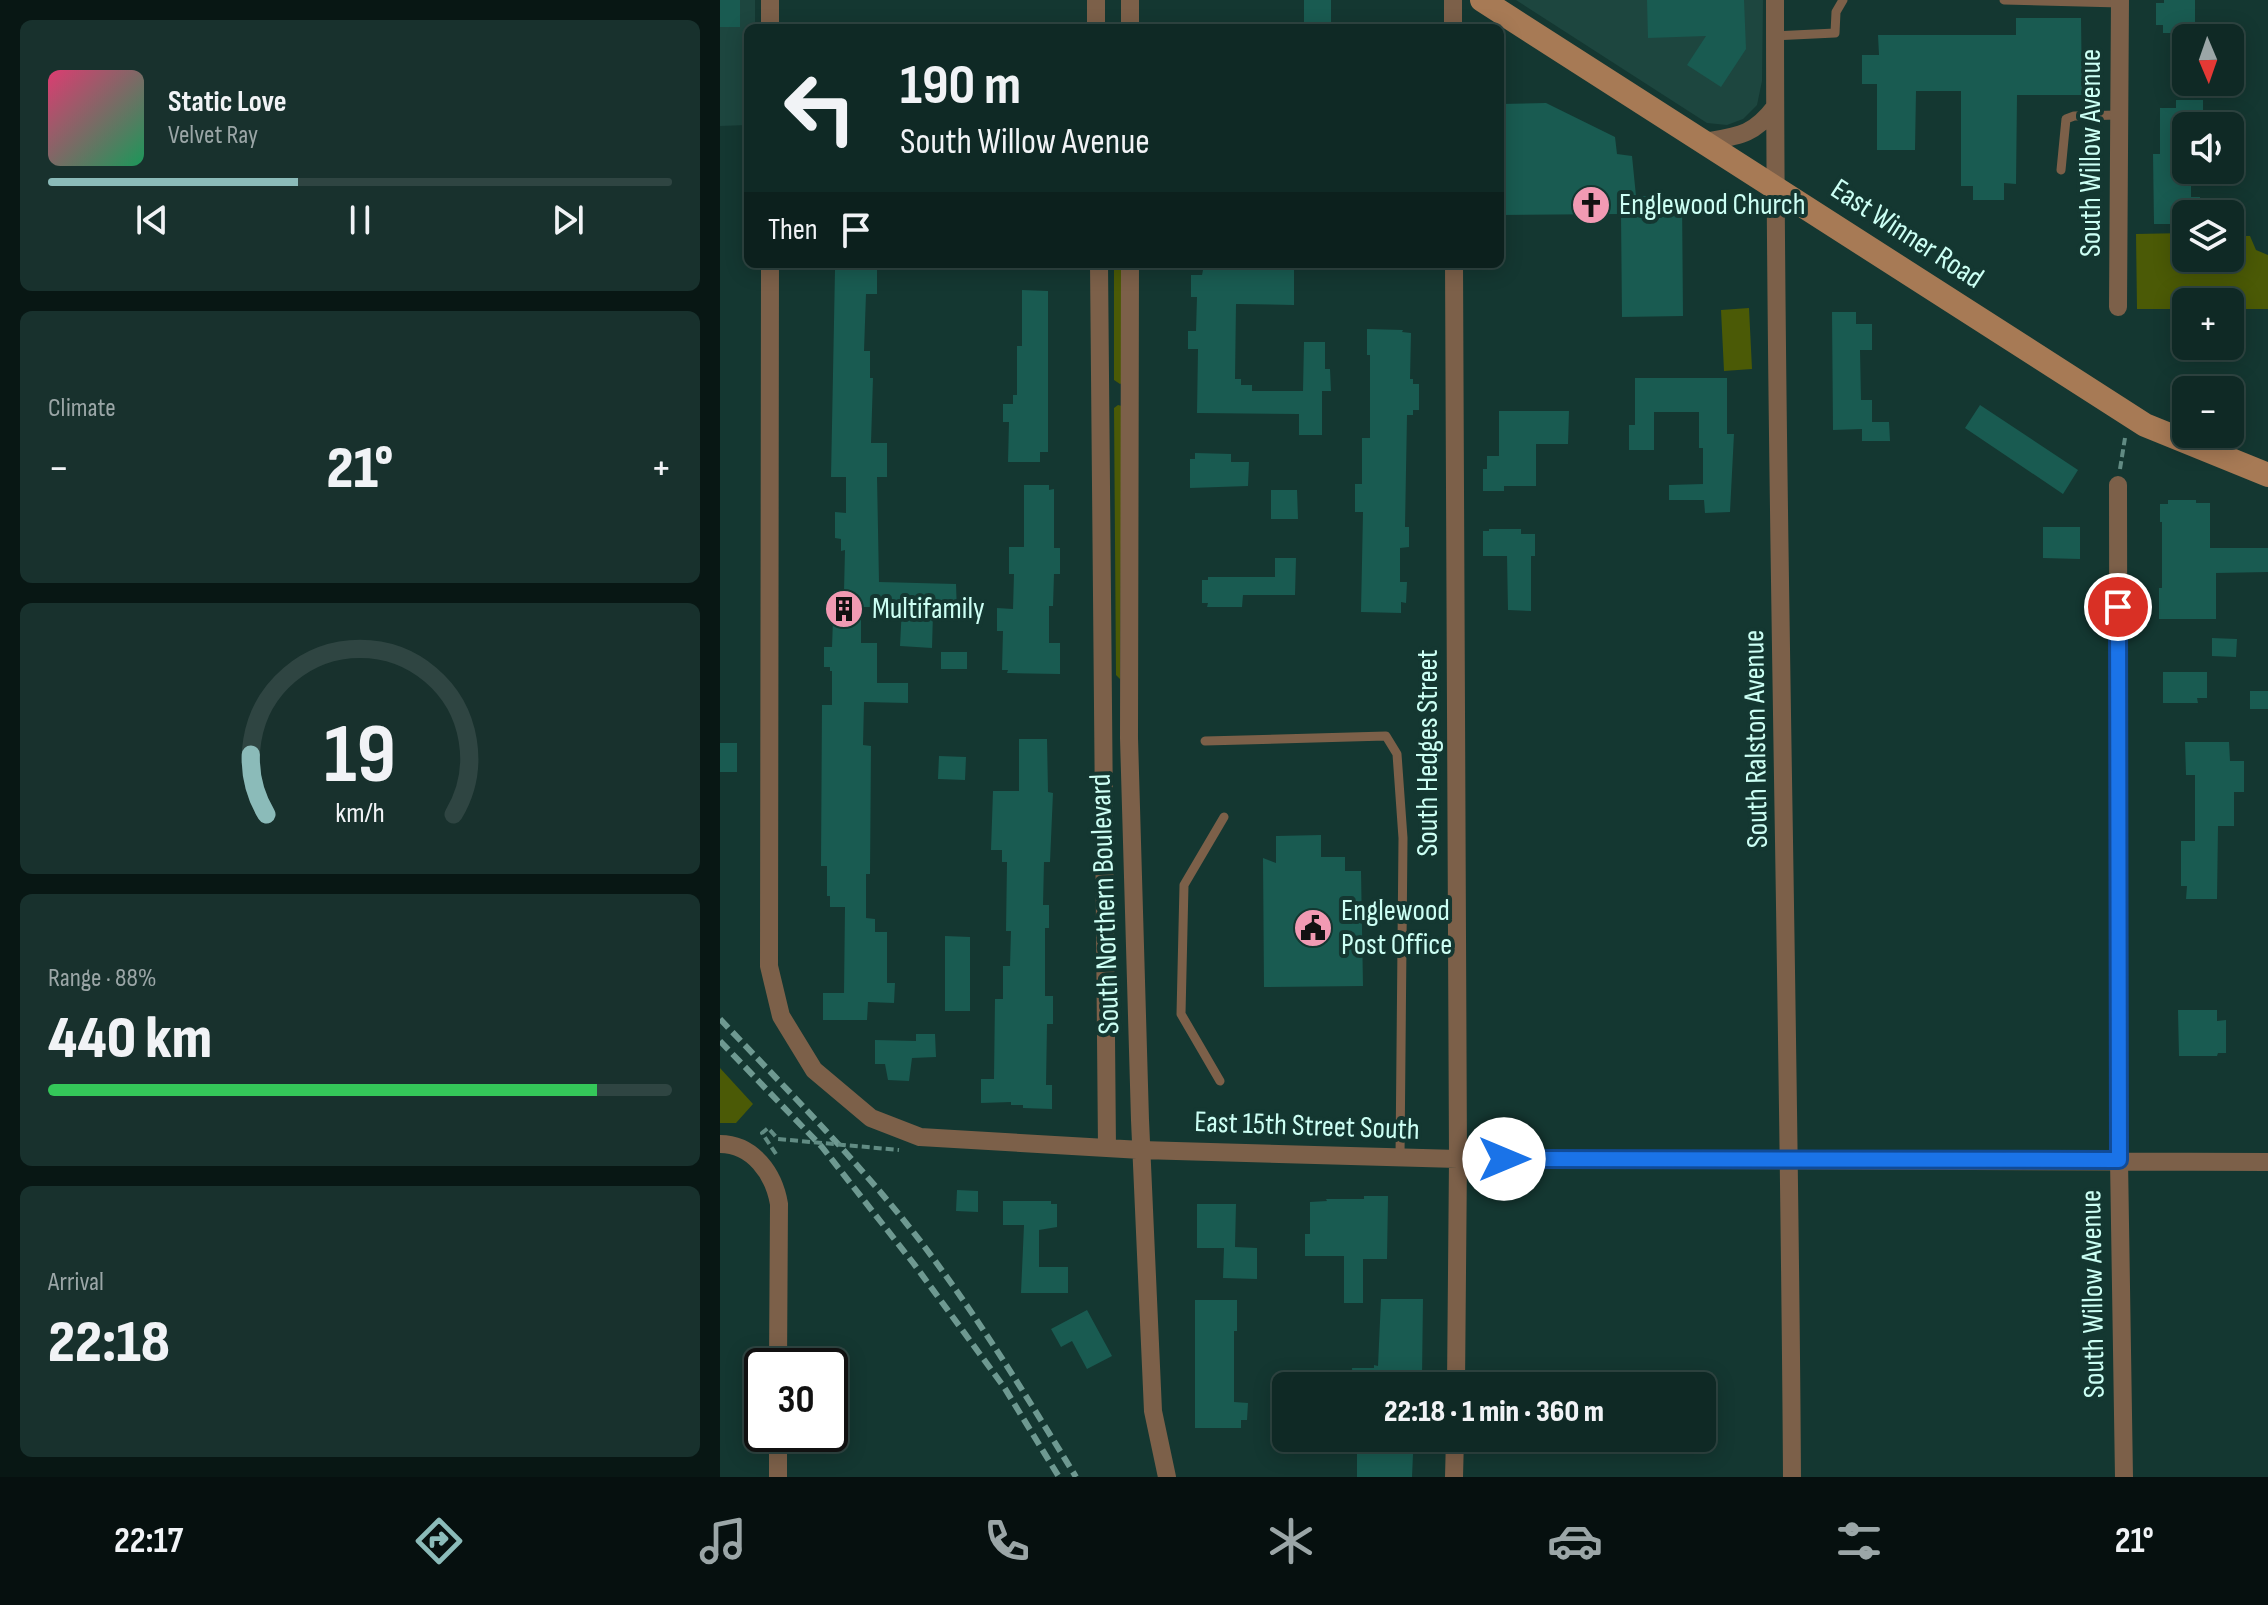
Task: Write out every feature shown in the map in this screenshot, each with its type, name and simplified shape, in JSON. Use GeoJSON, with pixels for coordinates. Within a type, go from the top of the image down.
{"type":"FeatureCollection","features":[{"type":"Feature","properties":{"kind":"street"},"geometry":{"type":"LineString","coordinates":[[770,0],[770,24]]}},
{"type":"Feature","properties":{"kind":"street"},"geometry":{"type":"LineString","coordinates":[[1096,0],[1096,24]]}},
{"type":"Feature","properties":{"kind":"street"},"geometry":{"type":"LineString","coordinates":[[1130,0],[1130,24]]}},
{"type":"Feature","properties":{"kind":"street"},"geometry":{"type":"LineString","coordinates":[[1453,0],[1453,24]]}},
{"type":"Feature","properties":{"kind":"street","name":"East Winner Road"},"geometry":{"type":"LineString","coordinates":[[1482,0],[2145,425],[2268,475]]}},
{"type":"Feature","properties":{"kind":"street","name":"South Ralston Avenue"},"geometry":{"type":"LineString","coordinates":[[1775,0],[1792,1477]]}},
{"type":"Feature","properties":{"kind":"street","name":"South Willow Avenue"},"geometry":{"type":"LineString","coordinates":[[2118,307],[2120,2]]}},
{"type":"Feature","properties":{"kind":"street"},"geometry":{"type":"LineString","coordinates":[[1703,142],[1747,132],[1762,124],[1775,107]]}},
{"type":"Feature","properties":{"kind":"street","name":"East 15th Street South"},"geometry":{"type":"LineString","coordinates":[[770,268],[769,966],[781,1016],[814,1070],[871,1118],[920,1137],[1141,1150],[1458,1159],[2268,1162]]}},
{"type":"Feature","properties":{"kind":"street","name":"South Northern Boulevard"},"geometry":{"type":"LineString","coordinates":[[1099,268],[1107,1148]]}},
{"type":"Feature","properties":{"kind":"street","name":"South Northern Boulevard"},"geometry":{"type":"LineString","coordinates":[[1130,268],[1129,738],[1141,1150],[1153,1411],[1167,1477]]}},
{"type":"Feature","properties":{"kind":"street","name":"South Hedges Street"},"geometry":{"type":"LineString","coordinates":[[1454,268],[1456,1372]]}},
{"type":"Feature","properties":{"kind":"street"},"geometry":{"type":"LineString","coordinates":[[1100,396],[1129,395]]}},
{"type":"Feature","properties":{"kind":"street","name":"South Willow Avenue"},"geometry":{"type":"LineString","coordinates":[[2118,485],[2119,1160],[2124,1477]]}},
{"type":"Feature","properties":{"kind":"street"},"geometry":{"type":"LineString","coordinates":[[720,1144],[733,1144],[755,1156],[776,1187],[779,1204],[778,1348]]}},
{"type":"Feature","properties":{"kind":"street"},"geometry":{"type":"LineString","coordinates":[[778,1452],[778,1477]]}},
{"type":"Feature","properties":{"kind":"street"},"geometry":{"type":"LineString","coordinates":[[1454,1477],[1455,1452]]}},
{"type":"Feature","properties":{"kind":"lane"},"geometry":{"type":"LineString","coordinates":[[1775,36],[1835,33],[1836,12],[1843,0]]}},
{"type":"Feature","properties":{"kind":"lane"},"geometry":{"type":"LineString","coordinates":[[2004,0],[2120,2]]}},
{"type":"Feature","properties":{"kind":"lane"},"geometry":{"type":"LineString","coordinates":[[2061,170],[2066,119],[2119,115]]}},
{"type":"Feature","properties":{"kind":"lane"},"geometry":{"type":"LineString","coordinates":[[1205,741],[1386,736],[1397,754],[1403,838],[1400,1157]]}},
{"type":"Feature","properties":{"kind":"lane"},"geometry":{"type":"LineString","coordinates":[[1220,1081],[1181,1014],[1184,885],[1224,817]]}},
{"type":"Feature","properties":{"kind":"path"},"geometry":{"type":"LineString","coordinates":[[2122,450],[2126,436]]}},
{"type":"Feature","properties":{"kind":"path"},"geometry":{"type":"LineString","coordinates":[[776,1154],[762,1133],[768,1128],[778,1139],[899,1150]]}},
{"type":"Feature","properties":{"kind":"shaded area"},"geometry":{"type":"Polygon","coordinates":[[[720,0],[755,0],[755,24],[744,24],[744,125],[720,126],[720,0]]]}},
{"type":"Feature","properties":{"kind":"shaded area"},"geometry":{"type":"Polygon","coordinates":[[[1516,0],[1763,0],[1762,81],[1757,105],[1743,119],[1727,125],[1707,123],[1516,0]]]}},
{"type":"Feature","properties":{"kind":"green space"},"geometry":{"type":"Polygon","coordinates":[[[2172,233],[2172,272],[2244,272],[2244,236],[2250,236],[2256,250],[2268,255],[2268,309],[2244,309],[2244,288],[2172,288],[2172,309],[2137,309],[2136,234],[2172,233]]]}},
{"type":"Feature","properties":{"kind":"green space"},"geometry":{"type":"Polygon","coordinates":[[[1114,268],[1123,268],[1122,383],[1114,380],[1114,268]]]}},
{"type":"Feature","properties":{"kind":"green space"},"geometry":{"type":"Polygon","coordinates":[[[1749,308],[1752,369],[1724,371],[1721,310],[1749,308]]]}},
{"type":"Feature","properties":{"kind":"green space"},"geometry":{"type":"Polygon","coordinates":[[[1122,406],[1120,679],[1116,675],[1114,408],[1122,406]]]}},
{"type":"Feature","properties":{"kind":"green space"},"geometry":{"type":"Polygon","coordinates":[[[720,1068],[753,1104],[736,1123],[720,1123],[720,1068]]]}},
{"type":"Feature","properties":{"kind":"building"},"geometry":{"type":"Polygon","coordinates":[[[720,0],[740,0],[740,27],[720,27],[720,0]]]}},
{"type":"Feature","properties":{"kind":"building"},"geometry":{"type":"Polygon","coordinates":[[[1304,0],[1331,0],[1331,23],[1304,24],[1304,0]]]}},
{"type":"Feature","properties":{"kind":"building"},"geometry":{"type":"Polygon","coordinates":[[[1647,0],[1744,0],[1746,49],[1721,87],[1687,65],[1706,36],[1648,38],[1647,0]]]}},
{"type":"Feature","properties":{"kind":"building"},"geometry":{"type":"Polygon","coordinates":[[[2164,0],[2195,0],[2195,24],[2172,24],[2172,33],[2163,33],[2163,25],[2156,25],[2156,3],[2164,3],[2164,0]]]}},
{"type":"Feature","properties":{"kind":"building"},"geometry":{"type":"Polygon","coordinates":[[[2016,18],[2081,18],[2082,95],[2017,95],[2016,184],[2004,183],[2004,200],[1973,200],[1973,186],[1961,186],[1961,91],[1916,91],[1915,150],[1877,150],[1877,84],[1862,84],[1862,55],[1879,55],[1878,35],[2016,35],[2016,18]]]}},
{"type":"Feature","properties":{"kind":"building"},"geometry":{"type":"Polygon","coordinates":[[[2176,100],[2203,100],[2203,112],[2172,112],[2172,184],[2191,184],[2191,197],[2200,197],[2200,200],[2172,200],[2172,224],[2154,224],[2153,154],[2160,154],[2160,108],[2176,108],[2176,100]]]}},
{"type":"Feature","properties":{"kind":"building","name":"Englewood Church"},"geometry":{"type":"Polygon","coordinates":[[[1546,103],[1615,137],[1617,154],[1632,156],[1636,196],[1682,197],[1683,316],[1622,317],[1621,214],[1504,215],[1504,104],[1546,103]]]}},
{"type":"Feature","properties":{"kind":"building"},"geometry":{"type":"Polygon","coordinates":[[[835,270],[877,270],[877,294],[866,294],[864,351],[870,351],[870,378],[873,378],[871,443],[887,443],[887,477],[877,477],[879,582],[956,584],[957,612],[933,613],[932,648],[900,646],[902,607],[861,607],[861,643],[877,643],[877,683],[908,683],[908,703],[864,702],[863,745],[871,746],[870,874],[866,874],[866,918],[875,919],[875,932],[887,932],[887,983],[895,983],[894,1003],[868,1002],[867,1020],[823,1020],[823,993],[844,993],[845,907],[830,907],[827,866],[821,866],[822,705],[832,705],[832,671],[830,667],[824,667],[824,647],[832,647],[834,591],[844,591],[845,550],[841,551],[841,539],[835,538],[835,512],[846,513],[846,477],[831,477],[835,270]]]}},
{"type":"Feature","properties":{"kind":"building"},"geometry":{"type":"Polygon","coordinates":[[[1203,270],[1294,270],[1294,305],[1236,304],[1235,379],[1241,379],[1241,385],[1252,385],[1252,391],[1303,391],[1304,342],[1325,342],[1325,369],[1330,369],[1331,391],[1322,391],[1322,435],[1299,435],[1299,414],[1197,413],[1198,349],[1188,349],[1188,331],[1196,331],[1197,297],[1191,297],[1191,275],[1202,275],[1203,270]]]}},
{"type":"Feature","properties":{"kind":"building"},"geometry":{"type":"Polygon","coordinates":[[[1022,290],[1048,291],[1048,452],[1040,452],[1040,462],[1008,462],[1009,422],[1003,422],[1003,404],[1013,404],[1013,395],[1017,395],[1017,346],[1022,346],[1022,290]]]}},
{"type":"Feature","properties":{"kind":"building"},"geometry":{"type":"Polygon","coordinates":[[[1832,312],[1856,312],[1856,324],[1872,324],[1872,350],[1860,350],[1861,400],[1872,400],[1872,422],[1889,422],[1890,441],[1862,441],[1862,429],[1833,430],[1832,312]]]}},
{"type":"Feature","properties":{"kind":"building"},"geometry":{"type":"Polygon","coordinates":[[[1367,329],[1411,333],[1410,379],[1413,379],[1413,384],[1419,384],[1419,410],[1407,415],[1405,527],[1409,527],[1409,547],[1400,548],[1400,582],[1407,582],[1406,603],[1401,602],[1401,613],[1361,612],[1363,512],[1355,512],[1355,484],[1362,484],[1362,438],[1370,438],[1367,329]]]}},
{"type":"Feature","properties":{"kind":"building"},"geometry":{"type":"Polygon","coordinates":[[[1635,378],[1727,378],[1727,434],[1734,434],[1730,512],[1705,513],[1704,500],[1669,500],[1669,485],[1703,484],[1699,412],[1654,412],[1654,450],[1629,450],[1629,425],[1635,425],[1635,378]]]}},
{"type":"Feature","properties":{"kind":"building"},"geometry":{"type":"Polygon","coordinates":[[[1980,405],[2078,470],[2063,494],[1965,428],[1980,405]]]}},
{"type":"Feature","properties":{"kind":"building"},"geometry":{"type":"Polygon","coordinates":[[[1499,411],[1569,411],[1568,444],[1536,444],[1536,486],[1504,486],[1504,491],[1483,491],[1483,469],[1487,469],[1487,456],[1499,456],[1499,411]]]}},
{"type":"Feature","properties":{"kind":"building"},"geometry":{"type":"Polygon","coordinates":[[[1195,453],[1231,454],[1231,462],[1249,462],[1248,486],[1190,488],[1190,459],[1195,459],[1195,453]]]}},
{"type":"Feature","properties":{"kind":"building"},"geometry":{"type":"Polygon","coordinates":[[[1024,485],[1049,485],[1049,490],[1054,489],[1054,548],[1060,548],[1060,574],[1054,574],[1053,606],[1049,606],[1049,643],[1060,643],[1060,674],[1007,673],[1008,670],[1002,670],[1003,631],[997,631],[997,608],[1013,609],[1014,574],[1009,574],[1009,547],[1024,547],[1024,485]]]}},
{"type":"Feature","properties":{"kind":"building"},"geometry":{"type":"Polygon","coordinates":[[[1271,490],[1297,490],[1298,519],[1271,519],[1271,490]]]}},
{"type":"Feature","properties":{"kind":"building"},"geometry":{"type":"Polygon","coordinates":[[[2168,500],[2210,503],[2210,548],[2268,548],[2268,572],[2216,573],[2216,619],[2159,619],[2159,588],[2162,588],[2160,504],[2168,504],[2168,500]]]}},
{"type":"Feature","properties":{"kind":"building"},"geometry":{"type":"Polygon","coordinates":[[[2043,527],[2080,527],[2080,559],[2043,558],[2043,527]]]}},
{"type":"Feature","properties":{"kind":"building"},"geometry":{"type":"Polygon","coordinates":[[[1521,529],[1521,534],[1535,534],[1535,556],[1531,556],[1531,611],[1508,610],[1507,556],[1483,556],[1483,531],[1521,529]]]}},
{"type":"Feature","properties":{"kind":"building"},"geometry":{"type":"Polygon","coordinates":[[[1275,558],[1296,558],[1295,595],[1243,595],[1242,607],[1207,607],[1208,603],[1202,603],[1202,580],[1208,580],[1208,577],[1275,577],[1275,558]]]}},
{"type":"Feature","properties":{"kind":"building"},"geometry":{"type":"Polygon","coordinates":[[[2212,638],[2237,639],[2236,657],[2212,656],[2212,638]]]}},
{"type":"Feature","properties":{"kind":"building"},"geometry":{"type":"Polygon","coordinates":[[[941,652],[967,652],[967,669],[941,669],[941,652]]]}},
{"type":"Feature","properties":{"kind":"building"},"geometry":{"type":"Polygon","coordinates":[[[2163,672],[2207,672],[2207,698],[2197,698],[2198,703],[2163,703],[2163,672]]]}},
{"type":"Feature","properties":{"kind":"building"},"geometry":{"type":"Polygon","coordinates":[[[2250,691],[2268,691],[2268,709],[2250,709],[2250,691]]]}},
{"type":"Feature","properties":{"kind":"building"},"geometry":{"type":"Polygon","coordinates":[[[1019,739],[1047,739],[1048,792],[1053,793],[1050,862],[1044,862],[1043,905],[1049,905],[1049,928],[1045,928],[1045,996],[1053,996],[1053,1024],[1047,1024],[1046,1085],[1052,1085],[1052,1109],[1023,1108],[1023,1105],[1011,1105],[1011,1102],[981,1103],[981,1079],[994,1079],[995,999],[1003,999],[1003,966],[1010,966],[1011,931],[1006,931],[1007,862],[1002,862],[1002,850],[991,850],[993,791],[1019,791],[1019,739]]]}},
{"type":"Feature","properties":{"kind":"building"},"geometry":{"type":"Polygon","coordinates":[[[2185,742],[2229,742],[2230,761],[2244,761],[2244,792],[2234,792],[2234,826],[2218,826],[2217,899],[2186,899],[2187,886],[2181,886],[2181,841],[2195,841],[2195,775],[2186,775],[2185,742]]]}},
{"type":"Feature","properties":{"kind":"building"},"geometry":{"type":"Polygon","coordinates":[[[720,743],[737,743],[737,772],[720,772],[720,743]]]}},
{"type":"Feature","properties":{"kind":"building"},"geometry":{"type":"Polygon","coordinates":[[[939,756],[966,757],[965,780],[938,779],[939,756]]]}},
{"type":"Feature","properties":{"kind":"building","name":"Englewood Post Office"},"geometry":{"type":"Polygon","coordinates":[[[1321,835],[1321,857],[1345,857],[1345,871],[1361,871],[1363,986],[1264,987],[1263,858],[1276,863],[1276,836],[1321,835]]]}},
{"type":"Feature","properties":{"kind":"building"},"geometry":{"type":"Polygon","coordinates":[[[945,936],[970,937],[970,1011],[945,1011],[945,936]]]}},
{"type":"Feature","properties":{"kind":"building"},"geometry":{"type":"Polygon","coordinates":[[[2178,1010],[2217,1010],[2217,1021],[2226,1020],[2226,1053],[2218,1053],[2217,1056],[2179,1056],[2178,1010]]]}},
{"type":"Feature","properties":{"kind":"building"},"geometry":{"type":"Polygon","coordinates":[[[916,1034],[935,1034],[936,1057],[912,1058],[909,1081],[888,1080],[885,1064],[875,1064],[875,1040],[916,1041],[916,1034]]]}},
{"type":"Feature","properties":{"kind":"building"},"geometry":{"type":"Polygon","coordinates":[[[957,1190],[978,1191],[978,1212],[956,1211],[957,1190]]]}},
{"type":"Feature","properties":{"kind":"building"},"geometry":{"type":"Polygon","coordinates":[[[1364,1196],[1388,1196],[1387,1259],[1363,1259],[1363,1303],[1344,1303],[1344,1256],[1305,1256],[1305,1234],[1310,1234],[1310,1202],[1364,1199],[1364,1196]]]}},
{"type":"Feature","properties":{"kind":"building"},"geometry":{"type":"Polygon","coordinates":[[[1003,1201],[1051,1201],[1051,1204],[1057,1204],[1057,1227],[1039,1230],[1039,1267],[1068,1267],[1068,1293],[1021,1293],[1024,1225],[1003,1225],[1003,1201]]]}},
{"type":"Feature","properties":{"kind":"building"},"geometry":{"type":"Polygon","coordinates":[[[1197,1204],[1236,1204],[1235,1247],[1257,1248],[1257,1279],[1223,1278],[1224,1248],[1197,1248],[1197,1204]]]}},
{"type":"Feature","properties":{"kind":"building"},"geometry":{"type":"Polygon","coordinates":[[[1381,1299],[1423,1299],[1422,1372],[1352,1372],[1352,1368],[1378,1366],[1381,1299]]]}},
{"type":"Feature","properties":{"kind":"building"},"geometry":{"type":"Polygon","coordinates":[[[1195,1300],[1237,1300],[1234,1402],[1248,1403],[1247,1420],[1241,1420],[1241,1428],[1195,1428],[1195,1300]]]}},
{"type":"Feature","properties":{"kind":"building"},"geometry":{"type":"Polygon","coordinates":[[[1087,1310],[1112,1356],[1087,1369],[1072,1341],[1061,1347],[1051,1329],[1087,1310]]]}},
{"type":"Feature","properties":{"kind":"building"},"geometry":{"type":"Polygon","coordinates":[[[1357,1453],[1413,1454],[1412,1477],[1357,1477],[1357,1453]]]}},
{"type":"Feature","properties":{"kind":"railway"},"geometry":{"type":"LineString","coordinates":[[720,1019],[849,1156],[921,1242],[982,1328],[1076,1477]]}},
{"type":"Feature","properties":{"kind":"railway"},"geometry":{"type":"LineString","coordinates":[[720,1041],[822,1147],[914,1264],[1004,1387],[1059,1477]]}},
{"type":"Feature","properties":{"kind":"place","name":"Englewood Church"},"geometry":{"type":"Point","coordinates":[1591,205]}},
{"type":"Feature","properties":{"kind":"place","name":"Multifamily"},"geometry":{"type":"Point","coordinates":[844,609]}},
{"type":"Feature","properties":{"kind":"place","name":"Englewood Post Office"},"geometry":{"type":"Point","coordinates":[1313,928]}},
{"type":"Feature","properties":{"kind":"route"},"geometry":{"type":"LineString","coordinates":[[1504,1159],[2119,1160],[2118,607]]}}]}
